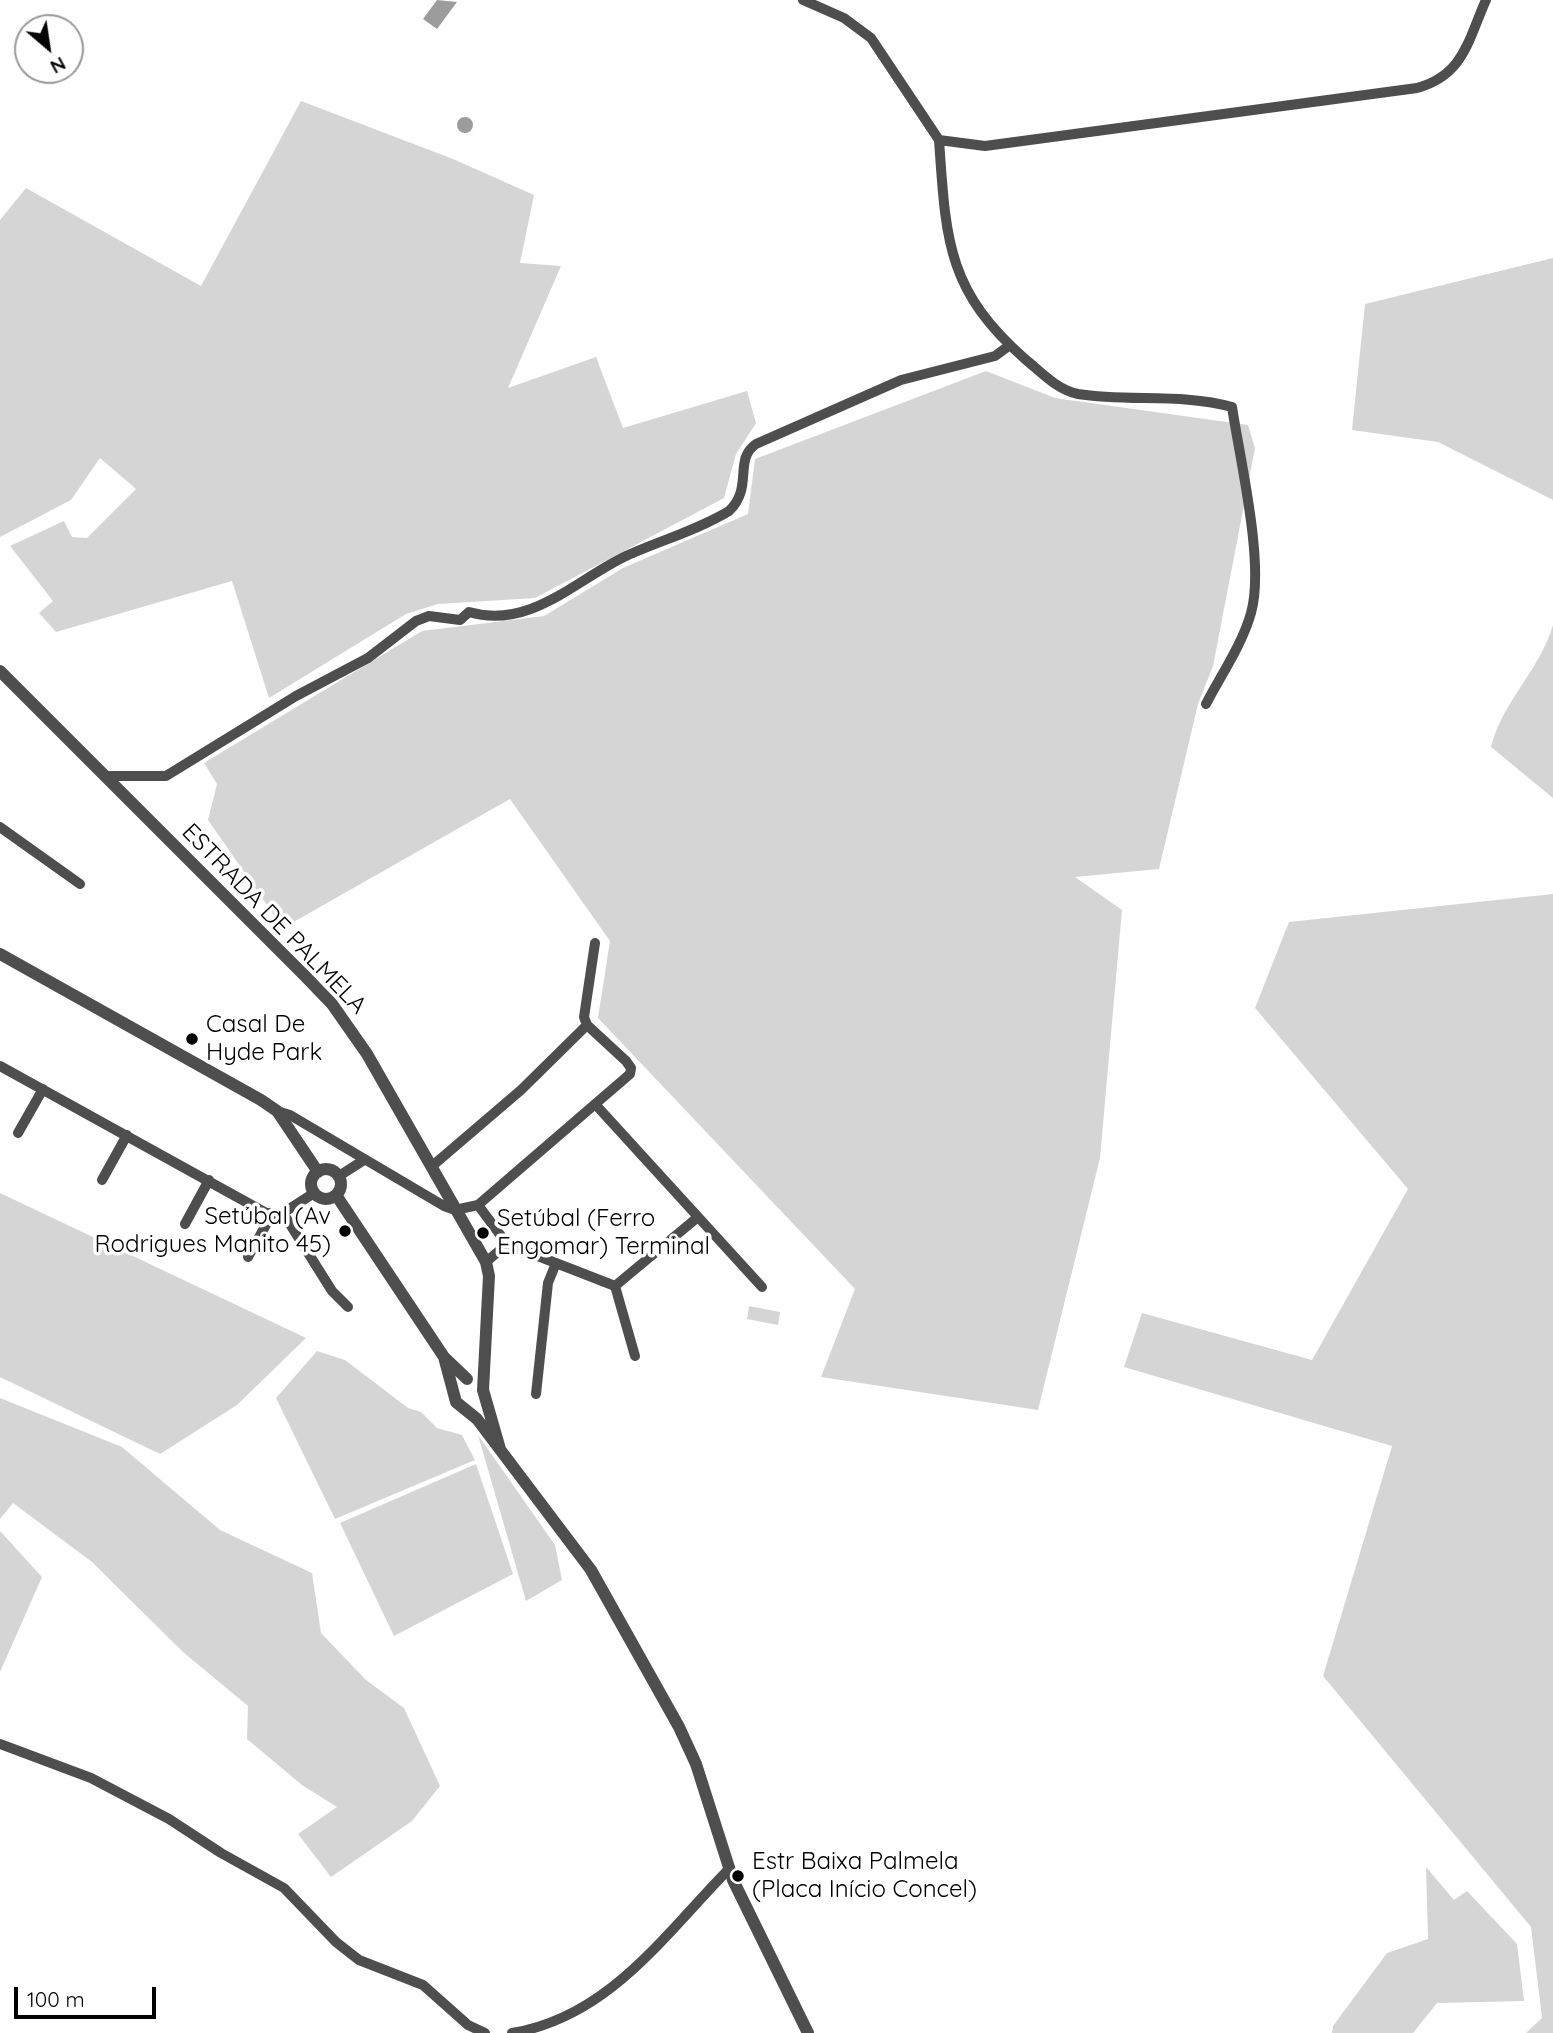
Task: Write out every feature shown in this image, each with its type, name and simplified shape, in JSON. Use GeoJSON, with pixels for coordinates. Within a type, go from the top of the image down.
{"type":"FeatureCollection","features":[{"type":"Feature","properties":{"kind":"street"},"geometry":{"type":"LineString","coordinates":[[803,0],[844,18],[871,38],[939,139],[947,230],[959,275],[978,311],[1010,345],[1055,384],[1076,394],[1197,401],[1232,407],[1254,555],[1255,591],[1246,627],[1206,704]]}},
{"type":"Feature","properties":{"kind":"street"},"geometry":{"type":"LineString","coordinates":[[939,139],[985,146],[1417,88],[1435,83],[1449,74],[1486,0]]}},
{"type":"Feature","properties":{"kind":"street"},"geometry":{"type":"LineString","coordinates":[[107,776],[166,776],[296,696],[368,658],[416,621],[429,616],[460,620],[469,612],[481,616],[517,612],[564,596],[622,558],[729,510],[736,504],[744,486],[745,457],[756,444],[901,380],[995,356],[1010,345]]}},
{"type":"Feature","properties":{"kind":"street","name":"ESTRADA DE PALMELA"},"geometry":{"type":"LineString","coordinates":[[0,671],[332,1004],[367,1054],[486,1262],[489,1276],[483,1393],[500,1449]]}},
{"type":"Feature","properties":{"kind":"street"},"geometry":{"type":"LineString","coordinates":[[0,827],[80,884]]}},
{"type":"Feature","properties":{"kind":"street"},"geometry":{"type":"LineString","coordinates":[[0,954],[455,1210],[478,1205],[630,1074],[631,1068],[626,1061],[587,1025],[584,1006],[595,943]]}},
{"type":"Feature","properties":{"kind":"street"},"geometry":{"type":"LineString","coordinates":[[431,1167],[521,1090],[587,1025]]}},
{"type":"Feature","properties":{"kind":"street"},"geometry":{"type":"LineString","coordinates":[[0,1066],[260,1210],[277,1213],[332,1291],[348,1307]]}},
{"type":"Feature","properties":{"kind":"street"},"geometry":{"type":"LineString","coordinates":[[18,1133],[43,1089]]}},
{"type":"Feature","properties":{"kind":"street"},"geometry":{"type":"LineString","coordinates":[[595,1104],[762,1287]]}},
{"type":"Feature","properties":{"kind":"street"},"geometry":{"type":"LineString","coordinates":[[277,1111],[318,1171]]}},
{"type":"Feature","properties":{"kind":"street"},"geometry":{"type":"LineString","coordinates":[[102,1180],[127,1135]]}},
{"type":"Feature","properties":{"kind":"street"},"geometry":{"type":"LineString","coordinates":[[339,1176],[364,1160]]}},
{"type":"Feature","properties":{"kind":"street"},"geometry":{"type":"LineString","coordinates":[[314,1193],[312,1179],[318,1171],[327,1169],[339,1176],[341,1184],[336,1195]]}},
{"type":"Feature","properties":{"kind":"street"},"geometry":{"type":"LineString","coordinates":[[185,1224],[209,1180]]}},
{"type":"Feature","properties":{"kind":"street"},"geometry":{"type":"LineString","coordinates":[[314,1193],[323,1198],[336,1195]]}},
{"type":"Feature","properties":{"kind":"street"},"geometry":{"type":"LineString","coordinates":[[248,1257],[277,1213],[314,1193]]}},
{"type":"Feature","properties":{"kind":"street"},"geometry":{"type":"LineString","coordinates":[[336,1195],[444,1357],[468,1379],[478,1382],[483,1393],[476,1407],[462,1408],[456,1402],[444,1357]]}},
{"type":"Feature","properties":{"kind":"street"},"geometry":{"type":"LineString","coordinates":[[478,1205],[507,1244],[615,1286]]}},
{"type":"Feature","properties":{"kind":"street"},"geometry":{"type":"LineString","coordinates":[[615,1286],[698,1217]]}},
{"type":"Feature","properties":{"kind":"street"},"geometry":{"type":"LineString","coordinates":[[486,1262],[507,1244]]}},
{"type":"Feature","properties":{"kind":"street"},"geometry":{"type":"LineString","coordinates":[[536,1394],[548,1283],[556,1263]]}},
{"type":"Feature","properties":{"kind":"street"},"geometry":{"type":"LineString","coordinates":[[615,1286],[635,1356]]}},
{"type":"Feature","properties":{"kind":"street","name":"ESTRADA DE PALMELA"},"geometry":{"type":"LineString","coordinates":[[468,1379],[484,1354]]}},
{"type":"Feature","properties":{"kind":"street"},"geometry":{"type":"LineString","coordinates":[[453,1393],[459,1382],[468,1379]]}},
{"type":"Feature","properties":{"kind":"street","name":"ESTRADA DE PALMELA"},"geometry":{"type":"LineString","coordinates":[[462,1408],[477,1419],[591,1570],[679,1727],[696,1765],[729,1869],[808,2033]]}},
{"type":"Feature","properties":{"kind":"street"},"geometry":{"type":"LineString","coordinates":[[0,1744],[91,1778],[169,1819],[221,1853],[284,1888],[336,1942],[359,1961],[423,1985],[468,2025],[485,2033]]}},
{"type":"Feature","properties":{"kind":"street"},"geometry":{"type":"LineString","coordinates":[[512,2033],[561,2019],[602,1997],[729,1869]]}},
{"type":"Feature","properties":{"kind":"shaded area"},"geometry":{"type":"Polygon","coordinates":[[[437,0],[457,2],[437,29],[423,19],[437,0]]]}},
{"type":"Feature","properties":{"kind":"shaded area"},"geometry":{"type":"Polygon","coordinates":[[[301,101],[453,159],[534,195],[520,263],[561,266],[508,388],[596,357],[623,428],[747,391],[756,423],[736,454],[724,498],[535,598],[438,604],[406,614],[269,698],[232,581],[56,632],[39,613],[53,601],[10,546],[64,521],[72,537],[87,538],[136,489],[100,458],[71,500],[0,537],[0,220],[26,188],[201,286],[301,101]]]}},
{"type":"Feature","properties":{"kind":"shaded area"},"geometry":{"type":"Polygon","coordinates":[[[465,117],[473,125],[465,133],[457,125],[465,117]]]}},
{"type":"Feature","properties":{"kind":"shaded area"},"geometry":{"type":"Polygon","coordinates":[[[1553,258],[1553,500],[1438,442],[1352,430],[1365,304],[1553,258]]]}},
{"type":"Feature","properties":{"kind":"shaded area"},"geometry":{"type":"Polygon","coordinates":[[[986,371],[1055,398],[1248,425],[1255,448],[1213,666],[1198,704],[1159,869],[1075,877],[1122,910],[1100,1158],[1038,1410],[821,1377],[855,1289],[598,1018],[610,941],[510,799],[283,928],[208,820],[217,784],[204,763],[422,631],[544,616],[623,568],[748,514],[755,459],[986,371]]]}},
{"type":"Feature","properties":{"kind":"shaded area"},"geometry":{"type":"Polygon","coordinates":[[[1553,625],[1553,798],[1491,747],[1504,715],[1539,657],[1553,625]]]}},
{"type":"Feature","properties":{"kind":"shaded area"},"geometry":{"type":"Polygon","coordinates":[[[1553,894],[1553,2033],[1526,2033],[1542,2018],[1531,1927],[1323,1676],[1392,1446],[1124,1367],[1142,1313],[1312,1360],[1408,1189],[1255,1008],[1289,922],[1553,894]]]}},
{"type":"Feature","properties":{"kind":"shaded area"},"geometry":{"type":"Polygon","coordinates":[[[0,1193],[306,1338],[237,1405],[160,1454],[0,1377],[0,1193]]]}},
{"type":"Feature","properties":{"kind":"shaded area"},"geometry":{"type":"Polygon","coordinates":[[[749,1306],[780,1312],[778,1325],[747,1319],[749,1306]]]}},
{"type":"Feature","properties":{"kind":"shaded area"},"geometry":{"type":"Polygon","coordinates":[[[317,1351],[345,1360],[408,1408],[421,1412],[437,1428],[462,1435],[475,1460],[335,1519],[276,1398],[317,1351]]]}},
{"type":"Feature","properties":{"kind":"shaded area"},"geometry":{"type":"Polygon","coordinates":[[[0,1398],[122,1447],[220,1530],[312,1573],[321,1633],[366,1680],[404,1708],[440,1786],[412,1821],[331,1877],[298,1834],[337,1807],[302,1785],[247,1739],[248,1706],[183,1652],[92,1562],[13,1503],[0,1519],[0,1398]]]}},
{"type":"Feature","properties":{"kind":"shaded area"},"geometry":{"type":"Polygon","coordinates":[[[478,1435],[555,1545],[562,1580],[526,1601],[478,1435]]]}},
{"type":"Feature","properties":{"kind":"shaded area"},"geometry":{"type":"Polygon","coordinates":[[[476,1464],[513,1574],[394,1636],[340,1523],[476,1464]]]}},
{"type":"Feature","properties":{"kind":"shaded area"},"geometry":{"type":"Polygon","coordinates":[[[0,1531],[42,1577],[0,1672],[0,1531]]]}},
{"type":"Feature","properties":{"kind":"shaded area"},"geometry":{"type":"Polygon","coordinates":[[[1426,1867],[1454,1900],[1467,1891],[1517,1944],[1524,2001],[1437,2003],[1413,2033],[1332,2033],[1333,2026],[1387,1953],[1428,1939],[1426,1867]]]}},
{"type":"Feature","properties":{"kind":"place","name":"Casal De Hyde Park"},"geometry":{"type":"Point","coordinates":[192,1039]}},
{"type":"Feature","properties":{"kind":"place","name":"Setúbal (Av Rodrigues Manito 45)"},"geometry":{"type":"Point","coordinates":[345,1231]}},
{"type":"Feature","properties":{"kind":"place","name":"Setúbal (Ferro Engomar) Terminal"},"geometry":{"type":"Point","coordinates":[483,1233]}},
{"type":"Feature","properties":{"kind":"place","name":"Estr Baixa Palmela (Placa Início Concel)"},"geometry":{"type":"Point","coordinates":[738,1876]}}]}
